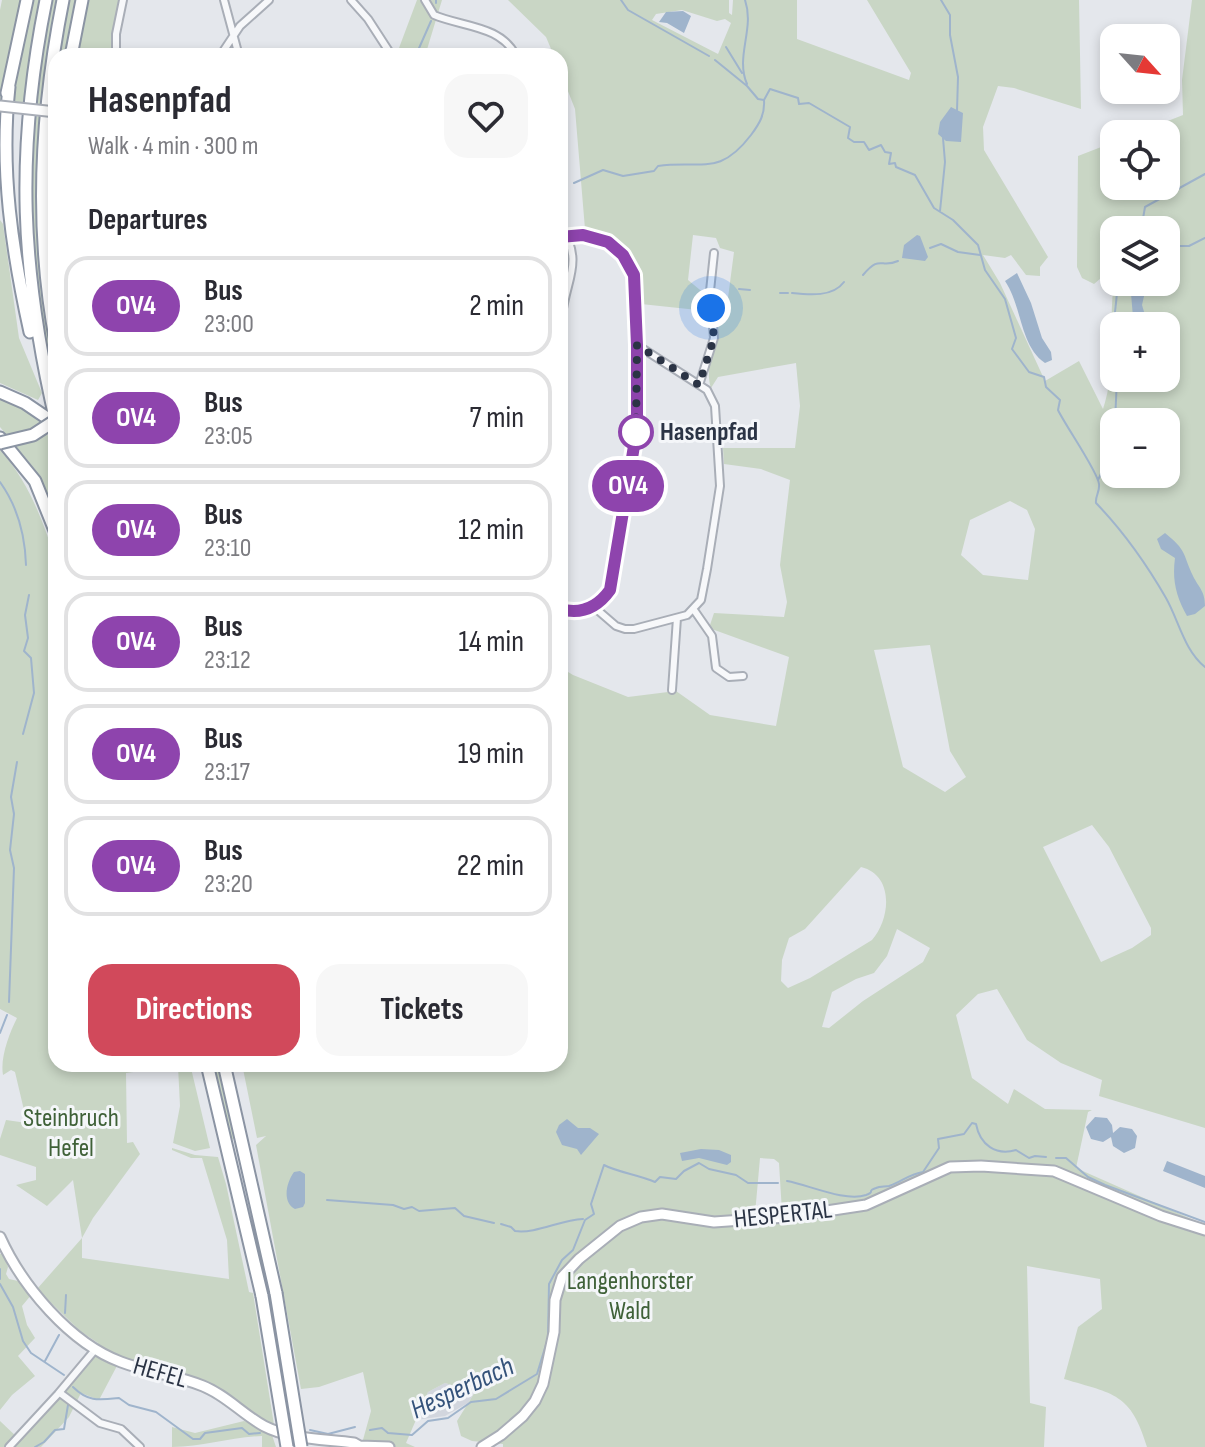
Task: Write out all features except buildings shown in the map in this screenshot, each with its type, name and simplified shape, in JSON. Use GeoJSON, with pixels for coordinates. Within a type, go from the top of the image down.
{"type":"FeatureCollection","features":[{"type":"Feature","properties":{"kind":"highway"},"geometry":{"type":"LineString","coordinates":[[0,124],[27,0]]}},
{"type":"Feature","properties":{"kind":"highway"},"geometry":{"type":"LineString","coordinates":[[46,0],[29,104],[24,202],[30,286],[48,384]]}},
{"type":"Feature","properties":{"kind":"highway"},"geometry":{"type":"LineString","coordinates":[[55,48],[63,0]]}},
{"type":"Feature","properties":{"kind":"highway"},"geometry":{"type":"LineString","coordinates":[[73,48],[82,0]]}},
{"type":"Feature","properties":{"kind":"highway"},"geometry":{"type":"LineString","coordinates":[[9,87],[4,156],[13,248],[38,368],[48,390]]}},
{"type":"Feature","properties":{"kind":"highway"},"geometry":{"type":"LineString","coordinates":[[48,89],[41,170],[48,286]]}},
{"type":"Feature","properties":{"kind":"highway"},"geometry":{"type":"LineString","coordinates":[[0,392],[48,417]]}},
{"type":"Feature","properties":{"kind":"highway"},"geometry":{"type":"LineString","coordinates":[[0,440],[23,439],[48,427]]}},
{"type":"Feature","properties":{"kind":"highway"},"geometry":{"type":"LineString","coordinates":[[0,440],[35,481],[48,513]]}},
{"type":"Feature","properties":{"kind":"highway"},"geometry":{"type":"LineString","coordinates":[[209,1072],[262,1296],[287,1447]]}},
{"type":"Feature","properties":{"kind":"highway"},"geometry":{"type":"LineString","coordinates":[[226,1072],[276,1293],[301,1447]]}},
{"type":"Feature","properties":{"kind":"main road"},"geometry":{"type":"LineString","coordinates":[[0,106],[48,111]]}},
{"type":"Feature","properties":{"kind":"main road"},"geometry":{"type":"LineString","coordinates":[[568,236],[602,239],[616,248],[627,261],[634,275],[637,345],[636,432],[612,584],[594,607],[568,610]]}},
{"type":"Feature","properties":{"kind":"main road","name":"HESPERTAL"},"geometry":{"type":"LineString","coordinates":[[482,1447],[523,1416],[543,1384],[554,1332],[555,1300],[562,1277],[620,1226],[641,1217],[662,1214],[714,1222],[787,1217],[866,1205],[950,1167],[981,1166],[1054,1171],[1161,1216],[1205,1230]]}},
{"type":"Feature","properties":{"kind":"main road","name":"HEFEL"},"geometry":{"type":"LineString","coordinates":[[0,1237],[20,1275],[77,1338],[94,1351],[122,1363],[205,1386],[275,1431],[360,1446]]}},
{"type":"Feature","properties":{"kind":"main road"},"geometry":{"type":"LineString","coordinates":[[360,1446],[389,1447]]}},
{"type":"Feature","properties":{"kind":"street"},"geometry":{"type":"LineString","coordinates":[[116,48],[123,0]]}},
{"type":"Feature","properties":{"kind":"street"},"geometry":{"type":"LineString","coordinates":[[224,0],[237,48]]}},
{"type":"Feature","properties":{"kind":"street"},"geometry":{"type":"LineString","coordinates":[[225,48],[247,17],[269,0]]}},
{"type":"Feature","properties":{"kind":"street"},"geometry":{"type":"LineString","coordinates":[[351,0],[387,48]]}},
{"type":"Feature","properties":{"kind":"street"},"geometry":{"type":"LineString","coordinates":[[425,0],[434,15],[470,24],[502,39],[512,48]]}},
{"type":"Feature","properties":{"kind":"street"},"geometry":{"type":"LineString","coordinates":[[568,247],[574,263],[568,289]]}},
{"type":"Feature","properties":{"kind":"street"},"geometry":{"type":"LineString","coordinates":[[699,385],[714,338],[710,291],[714,253]]}},
{"type":"Feature","properties":{"kind":"street"},"geometry":{"type":"LineString","coordinates":[[594,607],[616,626],[625,629],[677,618],[694,610],[703,595],[721,477],[715,406],[712,397],[699,385],[637,345]]}},
{"type":"Feature","properties":{"kind":"street"},"geometry":{"type":"LineString","coordinates":[[694,610],[712,636],[716,668],[729,677],[743,676]]}},
{"type":"Feature","properties":{"kind":"street"},"geometry":{"type":"LineString","coordinates":[[672,690],[677,618]]}},
{"type":"Feature","properties":{"kind":"street"},"geometry":{"type":"LineString","coordinates":[[9,1447],[94,1351]]}},
{"type":"Feature","properties":{"kind":"street"},"geometry":{"type":"LineString","coordinates":[[60,1393],[100,1423],[121,1429],[140,1447]]}},
{"type":"Feature","properties":{"kind":"shaded area"},"geometry":{"type":"Polygon","coordinates":[[[445,1383],[475,1392],[468,1403],[445,1416],[415,1420],[428,1392],[445,1383]]]}},
{"type":"Feature","properties":{"kind":"green space"},"geometry":{"type":"Polygon","coordinates":[[[2,0],[120,0],[116,48],[48,48],[48,105],[0,100],[2,0]]]}},
{"type":"Feature","properties":{"kind":"green space"},"geometry":{"type":"Polygon","coordinates":[[[417,0],[442,0],[427,48],[399,48],[417,0]]]}},
{"type":"Feature","properties":{"kind":"green space","name":"Langenhorster Wald"},"geometry":{"type":"Polygon","coordinates":[[[508,0],[729,0],[729,13],[732,15],[733,0],[797,0],[797,39],[909,80],[911,73],[867,0],[1079,0],[1081,109],[998,86],[983,127],[984,150],[1048,257],[1040,267],[1040,276],[1026,275],[1011,255],[1005,258],[983,255],[1000,283],[1045,381],[1079,361],[1102,408],[1100,408],[1100,488],[1180,488],[1180,408],[1103,408],[1107,392],[1180,392],[1180,312],[1112,312],[1112,296],[1180,296],[1180,216],[1100,216],[1100,279],[1094,284],[1082,278],[1077,267],[1078,156],[1100,147],[1100,200],[1180,200],[1180,120],[1170,120],[1183,115],[1182,80],[1192,0],[1205,0],[1205,1128],[1099,1096],[1102,1080],[1061,1063],[1027,1040],[997,989],[978,994],[956,1015],[972,1078],[1008,1104],[1014,1089],[1045,1109],[1092,1110],[1088,1112],[1076,1168],[1205,1225],[1205,1447],[1147,1447],[1134,1416],[1118,1398],[1064,1379],[1078,1327],[1102,1309],[1100,1279],[1027,1266],[1030,1403],[1046,1407],[1044,1447],[503,1447],[503,1444],[472,1441],[461,1436],[457,1421],[475,1392],[445,1383],[428,1392],[406,1443],[415,1447],[361,1447],[371,1411],[363,1372],[319,1387],[301,1389],[256,1145],[266,1136],[257,1138],[244,1072],[568,1072],[568,672],[628,697],[676,691],[710,715],[776,726],[789,657],[709,628],[714,613],[784,617],[787,602],[780,565],[790,480],[761,469],[724,464],[723,448],[795,448],[800,406],[796,363],[718,377],[711,388],[709,370],[715,332],[714,313],[726,313],[734,252],[720,248],[716,238],[693,235],[688,280],[705,294],[707,311],[641,304],[637,275],[628,256],[611,242],[585,229],[575,109],[568,91],[568,48],[551,48],[546,37],[508,0]],[[682,10],[656,14],[652,20],[718,54],[731,23],[682,10]],[[1010,501],[970,520],[961,555],[983,575],[1028,580],[1035,529],[1027,510],[1010,501]],[[930,645],[874,650],[903,767],[945,792],[966,777],[950,751],[930,645]],[[1092,825],[1043,847],[1101,962],[1132,948],[1151,935],[1151,928],[1109,847],[1092,825]],[[861,867],[805,929],[789,938],[782,960],[781,981],[788,988],[872,940],[878,931],[886,909],[884,888],[872,872],[861,867]],[[897,929],[887,956],[874,973],[832,992],[822,1027],[829,1028],[863,1001],[923,962],[930,948],[897,929]],[[760,1158],[755,1214],[782,1212],[779,1163],[774,1159],[760,1158]]]}},
{"type":"Feature","properties":{"kind":"green space"},"geometry":{"type":"Polygon","coordinates":[[[33,116],[42,117],[48,355],[35,261],[31,154],[33,116]]]}},
{"type":"Feature","properties":{"kind":"green space"},"geometry":{"type":"Polygon","coordinates":[[[0,220],[19,338],[42,393],[38,400],[0,383],[0,220]]]}},
{"type":"Feature","properties":{"kind":"green space"},"geometry":{"type":"Polygon","coordinates":[[[0,397],[42,425],[48,435],[48,499],[34,468],[0,427],[0,397]]]}},
{"type":"Feature","properties":{"kind":"green space","name":"Steinbruch Hefel"},"geometry":{"type":"Polygon","coordinates":[[[0,450],[27,489],[48,539],[48,1072],[133,1072],[126,1073],[127,1143],[133,1142],[140,1154],[82,1238],[73,1180],[47,1206],[16,1185],[36,1180],[36,1167],[0,1155],[0,1139],[6,1120],[27,1123],[15,1072],[11,1070],[3,1075],[2,1068],[8,1039],[17,1018],[0,1009],[0,450]]]}},
{"type":"Feature","properties":{"kind":"green space"},"geometry":{"type":"Polygon","coordinates":[[[178,1072],[192,1072],[210,1148],[195,1151],[173,1143],[180,1106],[178,1072]]]}},
{"type":"Feature","properties":{"kind":"green space"},"geometry":{"type":"Polygon","coordinates":[[[214,1072],[220,1072],[236,1138],[230,1140],[214,1072]]]}},
{"type":"Feature","properties":{"kind":"green space"},"geometry":{"type":"Polygon","coordinates":[[[172,1148],[195,1155],[218,1157],[249,1292],[253,1293],[275,1431],[226,1397],[119,1362],[99,1400],[81,1393],[69,1417],[41,1447],[0,1447],[0,1421],[19,1439],[72,1379],[98,1343],[80,1331],[37,1289],[82,1238],[82,1258],[229,1279],[227,1240],[202,1158],[191,1158],[172,1148]]]}},
{"type":"Feature","properties":{"kind":"green space"},"geometry":{"type":"Polygon","coordinates":[[[3,1253],[9,1279],[18,1281],[32,1294],[22,1306],[27,1325],[35,1338],[18,1356],[35,1376],[0,1410],[0,1254],[3,1253]]]}},
{"type":"Feature","properties":{"kind":"green space"},"geometry":{"type":"Polygon","coordinates":[[[244,1421],[271,1432],[276,1447],[262,1447],[262,1436],[172,1447],[172,1427],[195,1433],[244,1421]]]}},
{"type":"Feature","properties":{"kind":"water"},"geometry":{"type":"Polygon","coordinates":[[[683,11],[691,16],[684,33],[659,22],[666,12],[683,11]]]}},
{"type":"Feature","properties":{"kind":"water"},"geometry":{"type":"Polygon","coordinates":[[[951,107],[963,113],[961,142],[946,141],[938,134],[940,122],[951,107]]]}},
{"type":"Feature","properties":{"kind":"water"},"geometry":{"type":"Polygon","coordinates":[[[917,235],[928,257],[925,261],[902,258],[904,245],[917,235]]]}},
{"type":"Feature","properties":{"kind":"water"},"geometry":{"type":"Polygon","coordinates":[[[1017,273],[1042,338],[1051,352],[1052,360],[1045,363],[1031,347],[1005,281],[1017,273]]]}},
{"type":"Feature","properties":{"kind":"water"},"geometry":{"type":"Polygon","coordinates":[[[1131,296],[1144,296],[1144,312],[1133,312],[1131,296]]]}},
{"type":"Feature","properties":{"kind":"water"},"geometry":{"type":"Polygon","coordinates":[[[1165,533],[1181,548],[1203,593],[1205,606],[1195,614],[1187,616],[1180,602],[1174,574],[1175,558],[1161,549],[1157,539],[1165,533]]]}},
{"type":"Feature","properties":{"kind":"water"},"geometry":{"type":"Polygon","coordinates":[[[1095,1117],[1107,1118],[1113,1133],[1120,1127],[1132,1129],[1137,1136],[1135,1148],[1124,1153],[1113,1146],[1111,1137],[1103,1142],[1091,1139],[1086,1127],[1095,1117]]]}},
{"type":"Feature","properties":{"kind":"water"},"geometry":{"type":"Polygon","coordinates":[[[567,1119],[578,1128],[590,1128],[599,1134],[581,1155],[577,1149],[562,1145],[556,1132],[567,1119]]]}},
{"type":"Feature","properties":{"kind":"water"},"geometry":{"type":"Polygon","coordinates":[[[719,1150],[731,1155],[731,1162],[727,1165],[699,1158],[682,1161],[680,1153],[719,1150]]]}},
{"type":"Feature","properties":{"kind":"water"},"geometry":{"type":"Polygon","coordinates":[[[1167,1161],[1205,1176],[1205,1188],[1163,1171],[1167,1161]]]}},
{"type":"Feature","properties":{"kind":"water"},"geometry":{"type":"Polygon","coordinates":[[[294,1172],[305,1174],[305,1203],[303,1207],[295,1209],[288,1202],[287,1192],[294,1172]]]}},
{"type":"Feature","properties":{"kind":"waterway"},"geometry":{"type":"LineString","coordinates":[[621,0],[628,10],[709,56]]}},
{"type":"Feature","properties":{"kind":"waterway"},"geometry":{"type":"LineString","coordinates":[[745,0],[748,21],[743,63],[747,84]]}},
{"type":"Feature","properties":{"kind":"waterway"},"geometry":{"type":"LineString","coordinates":[[941,0],[950,15],[950,35],[958,77],[957,111]]}},
{"type":"Feature","properties":{"kind":"waterway"},"geometry":{"type":"LineString","coordinates":[[419,48],[431,21]]}},
{"type":"Feature","properties":{"kind":"waterway"},"geometry":{"type":"LineString","coordinates":[[726,47],[742,73]]}},
{"type":"Feature","properties":{"kind":"waterway"},"geometry":{"type":"LineString","coordinates":[[715,60],[758,99],[764,100],[770,89],[798,98],[799,104],[809,103],[850,127],[848,138],[854,142],[864,142],[869,150],[881,145],[885,152],[891,153],[889,164],[895,163],[896,167],[915,175],[934,208],[953,220],[978,245],[985,270],[1005,299],[1016,338],[1012,349],[1029,372],[1044,377],[1046,387],[1060,400],[1058,410],[1097,478],[1096,503],[1125,536],[1151,573],[1171,607],[1187,644],[1205,667]]}},
{"type":"Feature","properties":{"kind":"waterway"},"geometry":{"type":"LineString","coordinates":[[574,183],[603,170],[623,176],[654,171],[658,166],[719,162],[740,148],[751,135],[764,110],[764,100]]}},
{"type":"Feature","properties":{"kind":"waterway"},"geometry":{"type":"LineString","coordinates":[[940,211],[945,162],[943,138]]}},
{"type":"Feature","properties":{"kind":"waterway"},"geometry":{"type":"LineString","coordinates":[[1143,216],[1145,207],[1205,174]]}},
{"type":"Feature","properties":{"kind":"waterway"},"geometry":{"type":"LineString","coordinates":[[1180,246],[1189,246],[1205,238]]}},
{"type":"Feature","properties":{"kind":"waterway"},"geometry":{"type":"LineString","coordinates":[[930,248],[941,244],[958,252],[980,255]]}},
{"type":"Feature","properties":{"kind":"waterway"},"geometry":{"type":"LineString","coordinates":[[863,275],[877,263],[898,261]]}},
{"type":"Feature","properties":{"kind":"waterway"},"geometry":{"type":"LineString","coordinates":[[792,293],[827,293],[844,282]]}},
{"type":"Feature","properties":{"kind":"waterway"},"geometry":{"type":"LineString","coordinates":[[739,289],[750,290]]}},
{"type":"Feature","properties":{"kind":"waterway"},"geometry":{"type":"LineString","coordinates":[[780,293],[788,293]]}},
{"type":"Feature","properties":{"kind":"waterway"},"geometry":{"type":"LineString","coordinates":[[1115,312],[1116,296]]}},
{"type":"Feature","properties":{"kind":"waterway"},"geometry":{"type":"LineString","coordinates":[[1116,392],[1116,408]]}},
{"type":"Feature","properties":{"kind":"waterway"},"geometry":{"type":"LineString","coordinates":[[1098,480],[1100,476]]}},
{"type":"Feature","properties":{"kind":"waterway"},"geometry":{"type":"LineString","coordinates":[[0,482],[12,501],[19,521],[26,565]]}},
{"type":"Feature","properties":{"kind":"waterway"},"geometry":{"type":"LineString","coordinates":[[23,734],[34,693],[31,658],[24,651],[28,638],[25,615],[29,595]]}},
{"type":"Feature","properties":{"kind":"waterway"},"geometry":{"type":"LineString","coordinates":[[9,1002],[14,868],[10,850],[14,814],[11,797],[17,762]]}},
{"type":"Feature","properties":{"kind":"waterway"},"geometry":{"type":"LineString","coordinates":[[0,1033],[7,1015]]}},
{"type":"Feature","properties":{"kind":"waterway","name":"Hesperbach"},"geometry":{"type":"LineString","coordinates":[[787,1181],[838,1195],[866,1195],[871,1190],[923,1172],[939,1148],[938,1139],[964,1134],[972,1123],[976,1124],[985,1143],[996,1150],[1016,1150],[1029,1158],[1046,1157]]}},
{"type":"Feature","properties":{"kind":"waterway","name":"Hesperbach"},"geometry":{"type":"LineString","coordinates":[[1056,1158],[1066,1158],[1088,1177],[1105,1185],[1205,1222]]}},
{"type":"Feature","properties":{"kind":"waterway","name":"Hesperbach"},"geometry":{"type":"LineString","coordinates":[[370,1430],[382,1428],[388,1433],[412,1435],[428,1421],[448,1418],[471,1402],[496,1399],[537,1374],[548,1338],[549,1284],[562,1260],[573,1250],[585,1220],[594,1214],[591,1204],[604,1165],[655,1182],[660,1177],[676,1179],[699,1163],[709,1169],[736,1175],[748,1183],[778,1183]]}},
{"type":"Feature","properties":{"kind":"waterway"},"geometry":{"type":"LineString","coordinates":[[327,1200],[393,1205],[404,1209],[412,1207],[419,1211],[455,1208],[464,1216],[494,1223]]}},
{"type":"Feature","properties":{"kind":"waterway"},"geometry":{"type":"LineString","coordinates":[[501,1224],[515,1231],[523,1231],[583,1219]]}},
{"type":"Feature","properties":{"kind":"waterway","name":"Hesperbach"},"geometry":{"type":"LineString","coordinates":[[0,1269],[0,1279]]}},
{"type":"Feature","properties":{"kind":"waterway","name":"Hesperbach"},"geometry":{"type":"LineString","coordinates":[[0,1284],[13,1307],[23,1341],[31,1353],[64,1375]]}},
{"type":"Feature","properties":{"kind":"waterway"},"geometry":{"type":"LineString","coordinates":[[65,1313],[66,1295]]}},
{"type":"Feature","properties":{"kind":"waterway"},"geometry":{"type":"LineString","coordinates":[[45,1361],[59,1335]]}},
{"type":"Feature","properties":{"kind":"waterway","name":"Hesperbach"},"geometry":{"type":"LineString","coordinates":[[73,1387],[89,1398],[119,1398],[129,1405],[156,1412],[193,1439],[200,1439],[205,1433],[242,1428],[249,1434],[260,1433]]}},
{"type":"Feature","properties":{"kind":"waterway"},"geometry":{"type":"LineString","coordinates":[[35,1447],[55,1430],[64,1429],[68,1405]]}},
{"type":"Feature","properties":{"kind":"waterway","name":"Hesperbach"},"geometry":{"type":"LineString","coordinates":[[310,1430],[328,1434],[355,1427]]}},
{"type":"Feature","properties":{"kind":"bus line","name":"OV4"},"geometry":{"type":"LineString","coordinates":[[568,236],[583,235],[602,239],[623,255],[634,275],[638,408],[632,465],[610,590],[594,607],[568,611]]}},
{"type":"Feature","properties":{"kind":"place","name":"Hasenpfad"},"geometry":{"type":"Point","coordinates":[636,432]}},
{"type":"Feature","properties":{"kind":"route"},"geometry":{"type":"LineString","coordinates":[[636,432],[637,345],[699,385],[714,338],[711,308]]}}]}
